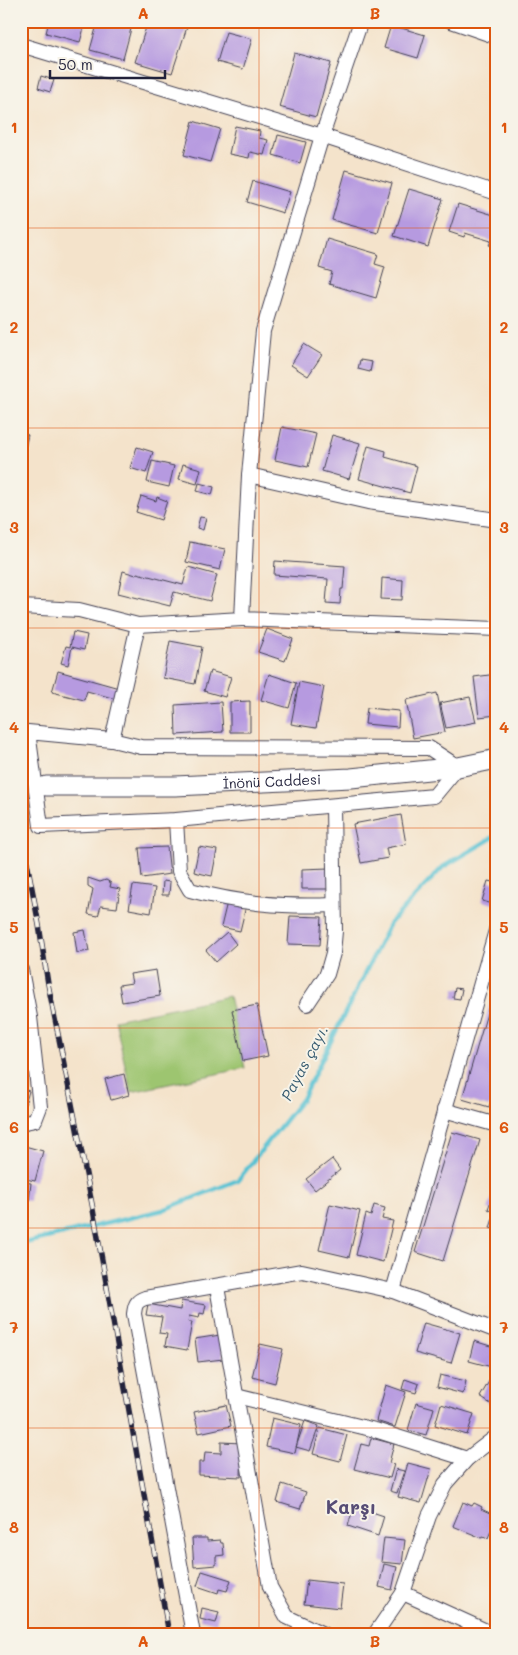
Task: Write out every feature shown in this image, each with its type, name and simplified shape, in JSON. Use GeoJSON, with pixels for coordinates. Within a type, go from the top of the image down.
{"type":"FeatureCollection","features":[{"type":"Feature","properties":{"kind":"main road","name":"İnönü Caddesi"},"geometry":{"type":"LineString","coordinates":[[46,786],[175,786],[351,778],[458,767],[497,759]]}},
{"type":"Feature","properties":{"kind":"street"},"geometry":{"type":"LineString","coordinates":[[242,618],[249,475],[263,331],[322,136],[361,21]]}},
{"type":"Feature","properties":{"kind":"street"},"geometry":{"type":"LineString","coordinates":[[451,21],[497,36]]}},
{"type":"Feature","properties":{"kind":"street"},"geometry":{"type":"LineString","coordinates":[[21,45],[322,136],[497,193]]}},
{"type":"Feature","properties":{"kind":"street"},"geometry":{"type":"LineString","coordinates":[[249,475],[368,502],[497,520]]}},
{"type":"Feature","properties":{"kind":"street"},"geometry":{"type":"LineString","coordinates":[[21,607],[79,610],[138,625],[242,618],[497,629]]}},
{"type":"Feature","properties":{"kind":"street"},"geometry":{"type":"LineString","coordinates":[[112,740],[138,625]]}},
{"type":"Feature","properties":{"kind":"street"},"geometry":{"type":"LineString","coordinates":[[25,732],[112,740],[141,747],[429,748],[458,767],[434,796],[176,820],[41,826],[25,732]]}},
{"type":"Feature","properties":{"kind":"street"},"geometry":{"type":"LineString","coordinates":[[307,1004],[321,984],[330,964],[335,942],[333,806]]}},
{"type":"Feature","properties":{"kind":"street"},"geometry":{"type":"LineString","coordinates":[[176,820],[179,871],[190,890],[219,898],[258,904],[334,905]]}},
{"type":"Feature","properties":{"kind":"street"},"geometry":{"type":"LineString","coordinates":[[392,1291],[497,927]]}},
{"type":"Feature","properties":{"kind":"street"},"geometry":{"type":"LineString","coordinates":[[21,970],[30,1017],[40,1107],[35,1120],[21,1123]]}},
{"type":"Feature","properties":{"kind":"street"},"geometry":{"type":"LineString","coordinates":[[444,1110],[497,1125]]}},
{"type":"Feature","properties":{"kind":"street"},"geometry":{"type":"LineString","coordinates":[[193,1634],[134,1314],[134,1306],[138,1300],[302,1272],[392,1291],[497,1331]]}},
{"type":"Feature","properties":{"kind":"street"},"geometry":{"type":"LineString","coordinates":[[217,1287],[270,1587],[288,1617],[323,1634]]}},
{"type":"Feature","properties":{"kind":"street"},"geometry":{"type":"LineString","coordinates":[[236,1396],[375,1430],[467,1459]]}},
{"type":"Feature","properties":{"kind":"street"},"geometry":{"type":"LineString","coordinates":[[375,1634],[403,1593],[429,1516],[445,1484],[467,1459],[497,1436]]}},
{"type":"Feature","properties":{"kind":"street"},"geometry":{"type":"LineString","coordinates":[[403,1593],[493,1634]]}},
{"type":"Feature","properties":{"kind":"green space"},"geometry":{"type":"Polygon","coordinates":[[[229,996],[245,1068],[131,1092],[115,1020],[229,996]]]}},
{"type":"Feature","properties":{"kind":"building"},"geometry":{"type":"Polygon","coordinates":[[[49,21],[86,21],[80,42],[46,33],[49,21]]]}},
{"type":"Feature","properties":{"kind":"building"},"geometry":{"type":"Polygon","coordinates":[[[98,21],[133,21],[123,59],[90,50],[98,21]]]}},
{"type":"Feature","properties":{"kind":"building"},"geometry":{"type":"Polygon","coordinates":[[[148,21],[189,21],[172,73],[135,62],[148,21]]]}},
{"type":"Feature","properties":{"kind":"building"},"geometry":{"type":"Polygon","coordinates":[[[391,25],[425,35],[418,58],[384,48],[391,25]]]}},
{"type":"Feature","properties":{"kind":"building"},"geometry":{"type":"Polygon","coordinates":[[[226,32],[252,39],[243,69],[217,62],[226,32]]]}},
{"type":"Feature","properties":{"kind":"building"},"geometry":{"type":"Polygon","coordinates":[[[294,53],[331,63],[316,117],[279,107],[294,53]]]}},
{"type":"Feature","properties":{"kind":"building"},"geometry":{"type":"Polygon","coordinates":[[[41,76],[54,80],[50,92],[38,88],[41,76]]]}},
{"type":"Feature","properties":{"kind":"building"},"geometry":{"type":"Polygon","coordinates":[[[193,121],[220,129],[210,162],[184,155],[193,121]]]}},
{"type":"Feature","properties":{"kind":"building"},"geometry":{"type":"Polygon","coordinates":[[[235,126],[260,131],[259,138],[268,140],[264,155],[250,152],[249,158],[229,154],[235,126]]]}},
{"type":"Feature","properties":{"kind":"building"},"geometry":{"type":"Polygon","coordinates":[[[278,135],[306,142],[300,163],[273,155],[278,135]]]}},
{"type":"Feature","properties":{"kind":"building"},"geometry":{"type":"Polygon","coordinates":[[[346,170],[392,183],[378,233],[332,220],[346,170]]]}},
{"type":"Feature","properties":{"kind":"building"},"geometry":{"type":"Polygon","coordinates":[[[253,181],[290,192],[283,213],[247,202],[253,181]]]}},
{"type":"Feature","properties":{"kind":"building"},"geometry":{"type":"Polygon","coordinates":[[[409,189],[443,199],[428,247],[394,236],[409,189]]]}},
{"type":"Feature","properties":{"kind":"building"},"geometry":{"type":"Polygon","coordinates":[[[458,204],[497,216],[497,247],[489,245],[491,241],[465,233],[464,237],[449,232],[458,204]]]}},
{"type":"Feature","properties":{"kind":"building"},"geometry":{"type":"Polygon","coordinates":[[[327,239],[378,254],[375,264],[385,267],[376,298],[329,284],[332,272],[319,268],[327,239]]]}},
{"type":"Feature","properties":{"kind":"building"},"geometry":{"type":"Polygon","coordinates":[[[304,344],[322,355],[308,376],[291,365],[304,344]]]}},
{"type":"Feature","properties":{"kind":"building"},"geometry":{"type":"Polygon","coordinates":[[[360,360],[372,362],[370,372],[358,369],[360,360]]]}},
{"type":"Feature","properties":{"kind":"building"},"geometry":{"type":"Polygon","coordinates":[[[282,427],[316,434],[308,467],[275,460],[282,427]]]}},
{"type":"Feature","properties":{"kind":"building"},"geometry":{"type":"Polygon","coordinates":[[[21,433],[28,435],[22,462],[21,462],[21,433]]]}},
{"type":"Feature","properties":{"kind":"building"},"geometry":{"type":"Polygon","coordinates":[[[332,435],[360,443],[349,479],[322,471],[332,435]]]}},
{"type":"Feature","properties":{"kind":"building"},"geometry":{"type":"Polygon","coordinates":[[[368,446],[386,451],[385,457],[417,466],[410,493],[359,479],[368,446]]]}},
{"type":"Feature","properties":{"kind":"building"},"geometry":{"type":"Polygon","coordinates":[[[137,447],[153,452],[146,473],[130,468],[137,447]]]}},
{"type":"Feature","properties":{"kind":"building"},"geometry":{"type":"Polygon","coordinates":[[[152,461],[174,466],[169,487],[147,482],[152,461]]]}},
{"type":"Feature","properties":{"kind":"building"},"geometry":{"type":"Polygon","coordinates":[[[183,464],[201,469],[197,484],[179,479],[183,464]]]}},
{"type":"Feature","properties":{"kind":"building"},"geometry":{"type":"Polygon","coordinates":[[[199,483],[214,487],[212,495],[197,491],[199,483]]]}},
{"type":"Feature","properties":{"kind":"building"},"geometry":{"type":"Polygon","coordinates":[[[141,496],[156,501],[157,497],[167,501],[161,520],[136,512],[141,496]]]}},
{"type":"Feature","properties":{"kind":"building"},"geometry":{"type":"Polygon","coordinates":[[[200,517],[206,518],[203,530],[197,528],[200,517]]]}},
{"type":"Feature","properties":{"kind":"building"},"geometry":{"type":"Polygon","coordinates":[[[190,542],[225,549],[220,570],[186,562],[190,542]]]}},
{"type":"Feature","properties":{"kind":"building"},"geometry":{"type":"Polygon","coordinates":[[[275,561],[345,566],[340,604],[326,603],[328,579],[274,575],[275,561]]]}},
{"type":"Feature","properties":{"kind":"building"},"geometry":{"type":"Polygon","coordinates":[[[188,567],[217,575],[210,601],[174,592],[170,606],[118,593],[123,571],[183,585],[188,567]]]}},
{"type":"Feature","properties":{"kind":"building"},"geometry":{"type":"Polygon","coordinates":[[[382,578],[403,580],[402,600],[381,599],[382,578]]]}},
{"type":"Feature","properties":{"kind":"building"},"geometry":{"type":"Polygon","coordinates":[[[267,629],[293,639],[285,661],[258,652],[267,629]]]}},
{"type":"Feature","properties":{"kind":"building"},"geometry":{"type":"Polygon","coordinates":[[[73,632],[87,635],[84,650],[72,647],[68,665],[61,663],[66,646],[70,647],[73,632]]]}},
{"type":"Feature","properties":{"kind":"building"},"geometry":{"type":"Polygon","coordinates":[[[170,641],[202,647],[195,684],[163,678],[170,641]]]}},
{"type":"Feature","properties":{"kind":"building"},"geometry":{"type":"Polygon","coordinates":[[[58,671],[119,688],[116,699],[87,691],[84,700],[52,692],[58,671]]]}},
{"type":"Feature","properties":{"kind":"building"},"geometry":{"type":"Polygon","coordinates":[[[210,671],[231,677],[225,697],[204,691],[210,671]]]}},
{"type":"Feature","properties":{"kind":"building"},"geometry":{"type":"Polygon","coordinates":[[[269,674],[296,683],[289,708],[261,700],[269,674]]]}},
{"type":"Feature","properties":{"kind":"building"},"geometry":{"type":"Polygon","coordinates":[[[497,674],[497,715],[479,717],[474,677],[497,674]]]}},
{"type":"Feature","properties":{"kind":"building"},"geometry":{"type":"Polygon","coordinates":[[[299,682],[324,687],[316,728],[291,724],[299,682]]]}},
{"type":"Feature","properties":{"kind":"building"},"geometry":{"type":"Polygon","coordinates":[[[437,693],[445,732],[413,738],[406,700],[437,693]]]}},
{"type":"Feature","properties":{"kind":"building"},"geometry":{"type":"Polygon","coordinates":[[[470,697],[476,722],[446,728],[440,703],[470,697]]]}},
{"type":"Feature","properties":{"kind":"building"},"geometry":{"type":"Polygon","coordinates":[[[250,701],[250,732],[230,732],[230,702],[250,701]]]}},
{"type":"Feature","properties":{"kind":"building"},"geometry":{"type":"Polygon","coordinates":[[[221,702],[223,732],[176,735],[175,705],[221,702]]]}},
{"type":"Feature","properties":{"kind":"building"},"geometry":{"type":"Polygon","coordinates":[[[367,708],[399,711],[398,727],[365,724],[367,708]]]}},
{"type":"Feature","properties":{"kind":"building"},"geometry":{"type":"Polygon","coordinates":[[[401,815],[406,844],[386,848],[388,858],[361,863],[353,824],[401,815]]]}},
{"type":"Feature","properties":{"kind":"building"},"geometry":{"type":"Polygon","coordinates":[[[167,847],[170,874],[142,878],[139,848],[167,847]]]}},
{"type":"Feature","properties":{"kind":"building"},"geometry":{"type":"Polygon","coordinates":[[[199,847],[217,850],[212,876],[194,872],[199,847]]]}},
{"type":"Feature","properties":{"kind":"building"},"geometry":{"type":"Polygon","coordinates":[[[329,868],[329,889],[302,889],[302,869],[329,868]]]}},
{"type":"Feature","properties":{"kind":"building"},"geometry":{"type":"Polygon","coordinates":[[[88,878],[100,882],[106,880],[111,883],[110,887],[120,889],[117,908],[101,906],[98,916],[88,914],[93,889],[88,886],[88,878]]]}},
{"type":"Feature","properties":{"kind":"building"},"geometry":{"type":"Polygon","coordinates":[[[163,881],[170,882],[169,895],[162,895],[163,881]]]}},
{"type":"Feature","properties":{"kind":"building"},"geometry":{"type":"Polygon","coordinates":[[[488,881],[497,883],[497,905],[482,901],[488,881]]]}},
{"type":"Feature","properties":{"kind":"building"},"geometry":{"type":"Polygon","coordinates":[[[133,885],[155,888],[151,913],[129,909],[133,885]]]}},
{"type":"Feature","properties":{"kind":"building"},"geometry":{"type":"Polygon","coordinates":[[[227,902],[246,906],[240,931],[221,927],[227,902]]]}},
{"type":"Feature","properties":{"kind":"building"},"geometry":{"type":"Polygon","coordinates":[[[290,916],[322,917],[320,945],[288,944],[290,916]]]}},
{"type":"Feature","properties":{"kind":"building"},"geometry":{"type":"Polygon","coordinates":[[[85,930],[89,951],[77,953],[74,932],[85,930]]]}},
{"type":"Feature","properties":{"kind":"building"},"geometry":{"type":"Polygon","coordinates":[[[227,932],[236,944],[216,962],[206,950],[227,932]]]}},
{"type":"Feature","properties":{"kind":"building"},"geometry":{"type":"Polygon","coordinates":[[[156,970],[160,996],[122,1002],[119,985],[132,983],[130,974],[156,970]]]}},
{"type":"Feature","properties":{"kind":"building"},"geometry":{"type":"Polygon","coordinates":[[[497,979],[497,1082],[489,1107],[462,1099],[497,979]]]}},
{"type":"Feature","properties":{"kind":"building"},"geometry":{"type":"Polygon","coordinates":[[[455,988],[462,989],[460,999],[453,998],[455,988]]]}},
{"type":"Feature","properties":{"kind":"building"},"geometry":{"type":"Polygon","coordinates":[[[257,1005],[268,1056],[243,1061],[232,1010],[257,1005]]]}},
{"type":"Feature","properties":{"kind":"building"},"geometry":{"type":"Polygon","coordinates":[[[21,1048],[26,1049],[22,1070],[21,1070],[21,1048]]]}},
{"type":"Feature","properties":{"kind":"building"},"geometry":{"type":"Polygon","coordinates":[[[124,1074],[129,1095],[111,1100],[105,1079],[124,1074]]]}},
{"type":"Feature","properties":{"kind":"building"},"geometry":{"type":"Polygon","coordinates":[[[21,1088],[29,1091],[22,1115],[21,1115],[21,1088]]]}},
{"type":"Feature","properties":{"kind":"building"},"geometry":{"type":"Polygon","coordinates":[[[452,1132],[480,1140],[443,1261],[415,1252],[452,1132]]]}},
{"type":"Feature","properties":{"kind":"building"},"geometry":{"type":"Polygon","coordinates":[[[21,1145],[43,1151],[35,1181],[21,1178],[21,1145]]]}},
{"type":"Feature","properties":{"kind":"building"},"geometry":{"type":"Polygon","coordinates":[[[332,1159],[340,1170],[315,1190],[306,1179],[332,1159]]]}},
{"type":"Feature","properties":{"kind":"building"},"geometry":{"type":"Polygon","coordinates":[[[21,1182],[31,1183],[29,1201],[21,1200],[21,1182]]]}},
{"type":"Feature","properties":{"kind":"building"},"geometry":{"type":"Polygon","coordinates":[[[497,1184],[497,1230],[490,1228],[495,1212],[488,1209],[497,1184]]]}},
{"type":"Feature","properties":{"kind":"building"},"geometry":{"type":"Polygon","coordinates":[[[330,1204],[360,1211],[349,1257],[319,1250],[330,1204]]]}},
{"type":"Feature","properties":{"kind":"building"},"geometry":{"type":"Polygon","coordinates":[[[374,1205],[385,1208],[382,1219],[393,1221],[383,1262],[356,1255],[366,1214],[371,1216],[374,1205]]]}},
{"type":"Feature","properties":{"kind":"building"},"geometry":{"type":"Polygon","coordinates":[[[181,1301],[206,1305],[204,1314],[200,1313],[199,1318],[189,1316],[188,1322],[192,1322],[187,1350],[165,1346],[167,1334],[159,1333],[162,1317],[146,1315],[148,1304],[180,1310],[181,1301]]]}},
{"type":"Feature","properties":{"kind":"building"},"geometry":{"type":"Polygon","coordinates":[[[424,1323],[460,1333],[451,1363],[415,1353],[424,1323]]]}},
{"type":"Feature","properties":{"kind":"building"},"geometry":{"type":"Polygon","coordinates":[[[220,1335],[223,1359],[198,1362],[195,1339],[220,1335]]]}},
{"type":"Feature","properties":{"kind":"building"},"geometry":{"type":"Polygon","coordinates":[[[474,1341],[497,1348],[492,1367],[469,1361],[474,1341]]]}},
{"type":"Feature","properties":{"kind":"building"},"geometry":{"type":"Polygon","coordinates":[[[260,1344],[283,1349],[275,1383],[252,1377],[260,1344]]]}},
{"type":"Feature","properties":{"kind":"building"},"geometry":{"type":"Polygon","coordinates":[[[495,1371],[497,1372],[497,1408],[480,1397],[495,1371]]]}},
{"type":"Feature","properties":{"kind":"building"},"geometry":{"type":"Polygon","coordinates":[[[440,1375],[466,1381],[463,1394],[437,1387],[440,1375]]]}},
{"type":"Feature","properties":{"kind":"building"},"geometry":{"type":"Polygon","coordinates":[[[405,1379],[419,1384],[416,1393],[402,1389],[405,1379]]]}},
{"type":"Feature","properties":{"kind":"building"},"geometry":{"type":"Polygon","coordinates":[[[386,1385],[406,1392],[395,1427],[376,1421],[386,1385]]]}},
{"type":"Feature","properties":{"kind":"building"},"geometry":{"type":"Polygon","coordinates":[[[416,1403],[434,1408],[426,1435],[408,1430],[416,1403]]]}},
{"type":"Feature","properties":{"kind":"building"},"geometry":{"type":"Polygon","coordinates":[[[441,1404],[474,1414],[467,1435],[435,1425],[441,1404]]]}},
{"type":"Feature","properties":{"kind":"building"},"geometry":{"type":"Polygon","coordinates":[[[226,1405],[231,1426],[199,1433],[194,1412],[226,1405]]]}},
{"type":"Feature","properties":{"kind":"building"},"geometry":{"type":"Polygon","coordinates":[[[272,1418],[301,1425],[295,1453],[266,1447],[272,1418]]]}},
{"type":"Feature","properties":{"kind":"building"},"geometry":{"type":"Polygon","coordinates":[[[305,1421],[319,1426],[310,1451],[296,1447],[305,1421]]]}},
{"type":"Feature","properties":{"kind":"building"},"geometry":{"type":"Polygon","coordinates":[[[320,1428],[347,1435],[340,1461],[313,1454],[320,1428]]]}},
{"type":"Feature","properties":{"kind":"building"},"geometry":{"type":"Polygon","coordinates":[[[371,1438],[394,1444],[389,1463],[394,1464],[390,1478],[354,1469],[361,1444],[369,1446],[371,1438]]]}},
{"type":"Feature","properties":{"kind":"building"},"geometry":{"type":"Polygon","coordinates":[[[221,1442],[242,1443],[241,1477],[199,1475],[199,1462],[204,1462],[205,1452],[221,1453],[221,1442]]]}},
{"type":"Feature","properties":{"kind":"building"},"geometry":{"type":"Polygon","coordinates":[[[408,1463],[431,1469],[421,1503],[398,1497],[408,1463]]]}},
{"type":"Feature","properties":{"kind":"building"},"geometry":{"type":"Polygon","coordinates":[[[396,1469],[404,1471],[397,1493],[390,1491],[396,1469]]]}},
{"type":"Feature","properties":{"kind":"building"},"geometry":{"type":"Polygon","coordinates":[[[282,1484],[306,1492],[300,1509],[277,1502],[282,1484]]]}},
{"type":"Feature","properties":{"kind":"building"},"geometry":{"type":"Polygon","coordinates":[[[463,1502],[472,1506],[474,1503],[482,1507],[481,1509],[492,1514],[491,1516],[496,1519],[488,1538],[483,1536],[482,1538],[453,1526],[463,1502]]]}},
{"type":"Feature","properties":{"kind":"building"},"geometry":{"type":"Polygon","coordinates":[[[354,1506],[384,1516],[378,1536],[348,1526],[354,1506]]]}},
{"type":"Feature","properties":{"kind":"building"},"geometry":{"type":"Polygon","coordinates":[[[192,1538],[207,1538],[207,1541],[220,1540],[223,1543],[224,1555],[216,1556],[216,1565],[194,1567],[192,1538]]]}},
{"type":"Feature","properties":{"kind":"building"},"geometry":{"type":"Polygon","coordinates":[[[384,1538],[405,1540],[402,1564],[381,1562],[384,1538]]]}},
{"type":"Feature","properties":{"kind":"building"},"geometry":{"type":"Polygon","coordinates":[[[384,1564],[397,1567],[392,1590],[379,1587],[384,1564]]]}},
{"type":"Feature","properties":{"kind":"building"},"geometry":{"type":"Polygon","coordinates":[[[202,1571],[231,1580],[227,1591],[219,1589],[218,1593],[197,1586],[202,1571]]]}},
{"type":"Feature","properties":{"kind":"building"},"geometry":{"type":"Polygon","coordinates":[[[307,1580],[343,1584],[340,1608],[304,1604],[307,1580]]]}},
{"type":"Feature","properties":{"kind":"building"},"geometry":{"type":"Polygon","coordinates":[[[202,1608],[219,1612],[216,1623],[200,1619],[202,1608]]]}},
{"type":"Feature","properties":{"kind":"waterway","name":"Payas çayı."},"geometry":{"type":"LineString","coordinates":[[21,1244],[163,1210],[238,1180],[302,1099],[390,923],[443,867],[497,835]]}},
{"type":"Feature","properties":{"kind":"tunnel"},"geometry":{"type":"LineString","coordinates":[[21,787],[46,786]]}},
{"type":"Feature","properties":{"kind":"railway"},"geometry":{"type":"LineString","coordinates":[[21,831],[48,984],[92,1204],[169,1634]]}},
{"type":"Feature","properties":{"kind":"district","name":"Karşı"},"geometry":{"type":"Point","coordinates":[351,1507]}}]}
